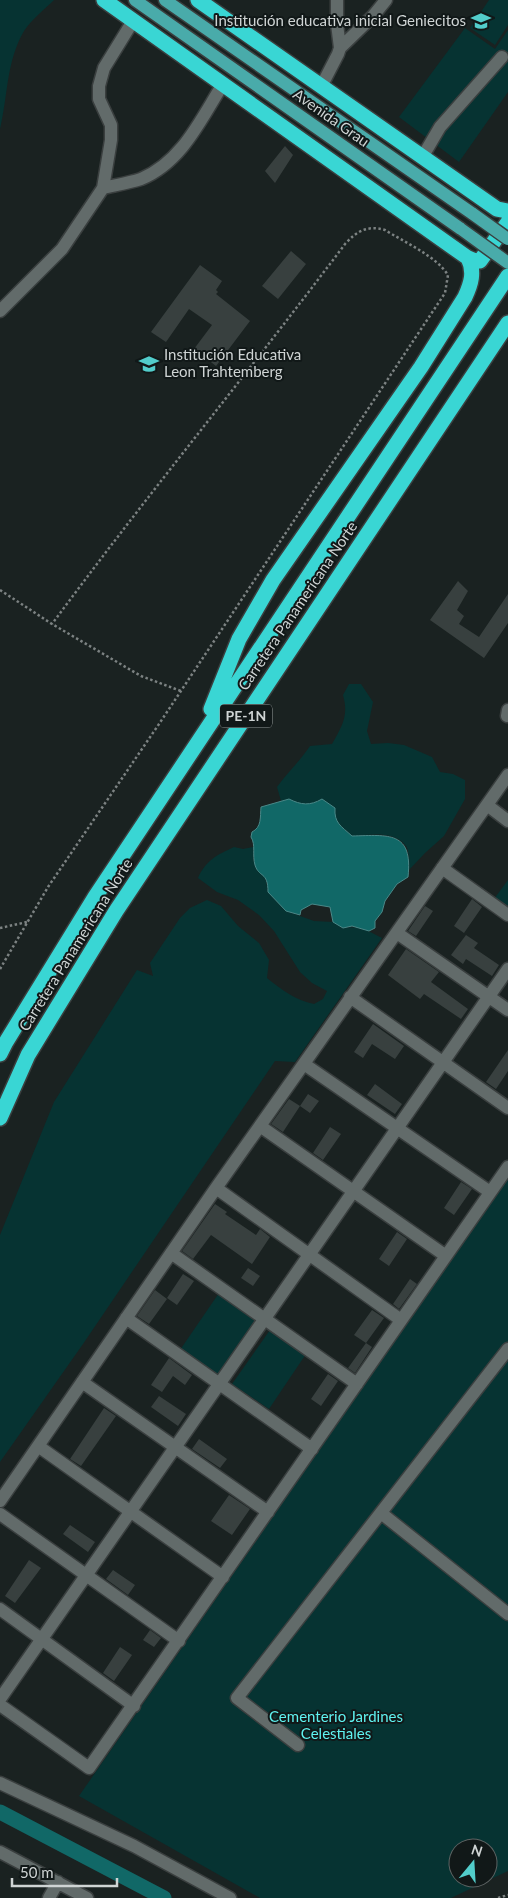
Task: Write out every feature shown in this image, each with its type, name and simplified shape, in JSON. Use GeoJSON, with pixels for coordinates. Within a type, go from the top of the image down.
{"type":"FeatureCollection","features":[{"type":"Feature","properties":{"kind":"highway"},"geometry":{"type":"LineString","coordinates":[[104,0],[468,258],[475,261],[480,260],[508,214],[497,209],[198,0]]}},
{"type":"Feature","properties":{"kind":"highway"},"geometry":{"type":"LineString","coordinates":[[197,742],[240,640],[270,586],[291,553],[422,367],[465,297],[472,277],[468,258]]}},
{"type":"Feature","properties":{"kind":"highway","name":"Carretera Panamericana Norte"},"geometry":{"type":"LineString","coordinates":[[0,1054],[95,897],[508,276]]}},
{"type":"Feature","properties":{"kind":"highway","name":"Carretera Panamericana Norte"},"geometry":{"type":"LineString","coordinates":[[0,1118],[28,1055],[116,911],[508,323]]}},
{"type":"Feature","properties":{"kind":"main road","name":"Avenida Grau"},"geometry":{"type":"LineString","coordinates":[[135,0],[508,263]]}},
{"type":"Feature","properties":{"kind":"main road","name":"Avenida Grau"},"geometry":{"type":"LineString","coordinates":[[165,0],[508,239]]}},
{"type":"Feature","properties":{"kind":"street"},"geometry":{"type":"LineString","coordinates":[[322,86],[340,48],[337,0]]}},
{"type":"Feature","properties":{"kind":"street"},"geometry":{"type":"LineString","coordinates":[[340,48],[373,16],[386,0]]}},
{"type":"Feature","properties":{"kind":"street"},"geometry":{"type":"LineString","coordinates":[[0,311],[62,249],[103,188],[111,140],[111,125],[100,99],[99,86],[104,68],[134,21]]}},
{"type":"Feature","properties":{"kind":"street"},"geometry":{"type":"LineString","coordinates":[[423,156],[440,127],[502,57]]}},
{"type":"Feature","properties":{"kind":"street"},"geometry":{"type":"LineString","coordinates":[[103,188],[143,178],[178,152],[192,136],[223,84]]}},
{"type":"Feature","properties":{"kind":"street"},"geometry":{"type":"LineString","coordinates":[[0,1501],[216,1188],[508,775]]}},
{"type":"Feature","properties":{"kind":"street"},"geometry":{"type":"LineString","coordinates":[[487,805],[508,821]]}},
{"type":"Feature","properties":{"kind":"street"},"geometry":{"type":"LineString","coordinates":[[442,868],[508,915]]}},
{"type":"Feature","properties":{"kind":"street"},"geometry":{"type":"LineString","coordinates":[[397,933],[508,1010]]}},
{"type":"Feature","properties":{"kind":"street"},"geometry":{"type":"LineString","coordinates":[[0,1699],[508,970]]}},
{"type":"Feature","properties":{"kind":"street"},"geometry":{"type":"LineString","coordinates":[[350,997],[508,1108]]}},
{"type":"Feature","properties":{"kind":"street"},"geometry":{"type":"LineString","coordinates":[[304,1064],[490,1192]]}},
{"type":"Feature","properties":{"kind":"street"},"geometry":{"type":"LineString","coordinates":[[260,1126],[446,1256]]}},
{"type":"Feature","properties":{"kind":"street"},"geometry":{"type":"LineString","coordinates":[[0,1705],[89,1768],[508,1167]]}},
{"type":"Feature","properties":{"kind":"street"},"geometry":{"type":"LineString","coordinates":[[216,1188],[401,1320]]}},
{"type":"Feature","properties":{"kind":"street"},"geometry":{"type":"LineString","coordinates":[[171,1253],[357,1384]]}},
{"type":"Feature","properties":{"kind":"street"},"geometry":{"type":"LineString","coordinates":[[126,1318],[312,1449]]}},
{"type":"Feature","properties":{"kind":"street"},"geometry":{"type":"LineString","coordinates":[[298,1745],[237,1698],[508,1349]]}},
{"type":"Feature","properties":{"kind":"street"},"geometry":{"type":"LineString","coordinates":[[82,1382],[268,1512]]}},
{"type":"Feature","properties":{"kind":"street"},"geometry":{"type":"LineString","coordinates":[[38,1446],[223,1577]]}},
{"type":"Feature","properties":{"kind":"street"},"geometry":{"type":"LineString","coordinates":[[380,1512],[508,1614]]}},
{"type":"Feature","properties":{"kind":"street"},"geometry":{"type":"LineString","coordinates":[[0,1514],[179,1641]]}},
{"type":"Feature","properties":{"kind":"street"},"geometry":{"type":"LineString","coordinates":[[0,1609],[134,1706]]}},
{"type":"Feature","properties":{"kind":"street"},"geometry":{"type":"LineString","coordinates":[[0,1783],[134,1846],[230,1898]]}},
{"type":"Feature","properties":{"kind":"street"},"geometry":{"type":"LineString","coordinates":[[0,1852],[87,1898]]}},
{"type":"Feature","properties":{"kind":"street"},"geometry":{"type":"LineString","coordinates":[[49,1898],[58,1882]]}},
{"type":"Feature","properties":{"kind":"path"},"geometry":{"type":"LineString","coordinates":[[0,969],[48,887],[181,691],[445,293],[448,274],[444,268],[385,230],[366,228],[355,233],[94,567],[52,624]]}},
{"type":"Feature","properties":{"kind":"path"},"geometry":{"type":"LineString","coordinates":[[0,590],[52,624],[141,676],[181,691]]}},
{"type":"Feature","properties":{"kind":"path"},"geometry":{"type":"LineString","coordinates":[[0,928],[28,922]]}},
{"type":"Feature","properties":{"kind":"path"},"geometry":{"type":"LineString","coordinates":[[498,1898],[508,1894]]}},
{"type":"Feature","properties":{"kind":"green space"},"geometry":{"type":"Polygon","coordinates":[[[0,0],[54,0],[27,27],[18,43],[11,67],[0,129],[0,0]]]}},
{"type":"Feature","properties":{"kind":"green space"},"geometry":{"type":"Polygon","coordinates":[[[489,0],[508,0],[508,25],[495,45],[470,28],[489,0]]]}},
{"type":"Feature","properties":{"kind":"green space"},"geometry":{"type":"Polygon","coordinates":[[[465,28],[495,49],[508,30],[508,92],[459,162],[399,117],[465,28]]]}},
{"type":"Feature","properties":{"kind":"green space"},"geometry":{"type":"Polygon","coordinates":[[[349,684],[361,684],[373,702],[367,731],[371,744],[388,743],[404,745],[432,757],[440,772],[453,774],[465,780],[465,799],[444,836],[409,870],[407,849],[401,841],[381,835],[352,836],[337,822],[322,799],[306,804],[289,799],[281,801],[277,787],[310,746],[332,744],[339,732],[345,715],[343,695],[349,684]]]}},
{"type":"Feature","properties":{"kind":"green space"},"geometry":{"type":"Polygon","coordinates":[[[234,847],[243,849],[253,847],[253,859],[256,868],[265,876],[268,892],[286,911],[314,921],[333,922],[343,928],[354,927],[363,929],[382,938],[295,1062],[275,1061],[83,1344],[0,1462],[0,1235],[54,1102],[137,970],[153,976],[150,963],[180,918],[190,908],[207,900],[221,906],[238,926],[259,943],[269,960],[267,978],[278,987],[295,997],[314,1004],[323,999],[327,991],[312,983],[300,972],[274,931],[259,915],[238,900],[217,892],[198,878],[213,859],[234,847]]]}},
{"type":"Feature","properties":{"kind":"green space"},"geometry":{"type":"Polygon","coordinates":[[[508,880],[508,909],[494,899],[508,880]]]}},
{"type":"Feature","properties":{"kind":"green space","name":"Cementerio Jardines Celestiales"},"geometry":{"type":"Polygon","coordinates":[[[508,1178],[508,1871],[498,1876],[498,1838],[448,1838],[448,1888],[472,1888],[451,1898],[260,1898],[79,1796],[508,1178]]]}},
{"type":"Feature","properties":{"kind":"green space"},"geometry":{"type":"Polygon","coordinates":[[[219,1293],[256,1319],[217,1375],[180,1350],[219,1293]]]}},
{"type":"Feature","properties":{"kind":"green space"},"geometry":{"type":"Polygon","coordinates":[[[270,1330],[306,1354],[269,1409],[232,1384],[270,1330]]]}},
{"type":"Feature","properties":{"kind":"shaded area"},"geometry":{"type":"Polygon","coordinates":[[[289,799],[306,804],[322,799],[335,808],[337,821],[352,836],[387,836],[396,839],[407,851],[409,862],[408,877],[397,884],[385,901],[382,912],[375,921],[375,928],[369,931],[352,926],[343,928],[333,922],[330,907],[312,904],[301,910],[300,915],[286,911],[268,892],[267,881],[255,865],[252,832],[259,825],[261,807],[289,799]]]}},
{"type":"Feature","properties":{"kind":"building"},"geometry":{"type":"Polygon","coordinates":[[[285,146],[293,155],[275,183],[265,171],[285,146]]]}},
{"type":"Feature","properties":{"kind":"building"},"geometry":{"type":"Polygon","coordinates":[[[291,251],[306,264],[278,299],[262,286],[291,251]]]}},
{"type":"Feature","properties":{"kind":"building"},"geometry":{"type":"Polygon","coordinates":[[[200,265],[222,281],[216,290],[218,292],[216,294],[250,321],[216,366],[194,349],[212,325],[189,309],[166,342],[151,332],[200,265]]]}},
{"type":"Feature","properties":{"kind":"building"},"geometry":{"type":"Polygon","coordinates":[[[458,581],[468,591],[457,610],[464,616],[459,624],[479,637],[508,594],[508,623],[484,658],[430,620],[458,581]]]}},
{"type":"Feature","properties":{"kind":"building"},"geometry":{"type":"Polygon","coordinates":[[[472,899],[482,907],[464,933],[454,926],[472,899]]]}},
{"type":"Feature","properties":{"kind":"building"},"geometry":{"type":"Polygon","coordinates":[[[425,906],[433,911],[416,936],[408,931],[425,906]]]}},
{"type":"Feature","properties":{"kind":"building"},"geometry":{"type":"Polygon","coordinates":[[[466,935],[478,943],[474,948],[499,965],[492,976],[466,959],[463,964],[451,955],[466,935]]]}},
{"type":"Feature","properties":{"kind":"building"},"geometry":{"type":"Polygon","coordinates":[[[406,949],[439,972],[431,982],[468,1009],[461,1019],[424,994],[420,999],[388,975],[406,949]]]}},
{"type":"Feature","properties":{"kind":"building"},"geometry":{"type":"Polygon","coordinates":[[[373,1024],[404,1046],[395,1059],[372,1044],[363,1058],[354,1052],[373,1024]]]}},
{"type":"Feature","properties":{"kind":"building"},"geometry":{"type":"Polygon","coordinates":[[[508,1050],[508,1071],[496,1089],[486,1082],[508,1050]]]}},
{"type":"Feature","properties":{"kind":"building"},"geometry":{"type":"Polygon","coordinates":[[[375,1084],[402,1104],[395,1114],[367,1095],[375,1084]]]}},
{"type":"Feature","properties":{"kind":"building"},"geometry":{"type":"Polygon","coordinates":[[[308,1094],[319,1101],[310,1113],[300,1106],[308,1094]]]}},
{"type":"Feature","properties":{"kind":"building"},"geometry":{"type":"Polygon","coordinates":[[[289,1099],[300,1106],[283,1132],[271,1124],[289,1099]]]}},
{"type":"Feature","properties":{"kind":"building"},"geometry":{"type":"Polygon","coordinates":[[[330,1127],[341,1134],[323,1160],[313,1153],[330,1127]]]}},
{"type":"Feature","properties":{"kind":"building"},"geometry":{"type":"Polygon","coordinates":[[[461,1182],[472,1189],[454,1215],[444,1208],[461,1182]]]}},
{"type":"Feature","properties":{"kind":"building"},"geometry":{"type":"Polygon","coordinates":[[[215,1204],[227,1212],[225,1214],[256,1235],[260,1229],[270,1237],[252,1264],[211,1235],[193,1259],[182,1251],[215,1204]]]}},
{"type":"Feature","properties":{"kind":"building"},"geometry":{"type":"Polygon","coordinates":[[[397,1232],[407,1239],[389,1266],[379,1259],[397,1232]]]}},
{"type":"Feature","properties":{"kind":"building"},"geometry":{"type":"Polygon","coordinates":[[[248,1268],[260,1276],[253,1286],[241,1278],[248,1268]]]}},
{"type":"Feature","properties":{"kind":"building"},"geometry":{"type":"Polygon","coordinates":[[[183,1274],[194,1281],[177,1305],[167,1298],[183,1274]]]}},
{"type":"Feature","properties":{"kind":"building"},"geometry":{"type":"Polygon","coordinates":[[[410,1279],[417,1284],[399,1309],[393,1304],[410,1279]]]}},
{"type":"Feature","properties":{"kind":"building"},"geometry":{"type":"Polygon","coordinates":[[[155,1290],[167,1299],[149,1324],[137,1316],[155,1290]]]}},
{"type":"Feature","properties":{"kind":"building"},"geometry":{"type":"Polygon","coordinates":[[[372,1310],[384,1318],[366,1343],[354,1335],[372,1310]]]}},
{"type":"Feature","properties":{"kind":"building"},"geometry":{"type":"Polygon","coordinates":[[[366,1343],[372,1347],[355,1373],[348,1368],[366,1343]]]}},
{"type":"Feature","properties":{"kind":"building"},"geometry":{"type":"Polygon","coordinates":[[[169,1358],[192,1375],[185,1385],[173,1376],[162,1392],[151,1385],[169,1358]]]}},
{"type":"Feature","properties":{"kind":"building"},"geometry":{"type":"Polygon","coordinates":[[[328,1374],[338,1381],[321,1406],[311,1399],[328,1374]]]}},
{"type":"Feature","properties":{"kind":"building"},"geometry":{"type":"Polygon","coordinates":[[[159,1396],[186,1414],[178,1426],[151,1407],[159,1396]]]}},
{"type":"Feature","properties":{"kind":"building"},"geometry":{"type":"Polygon","coordinates":[[[104,1408],[116,1416],[81,1466],[70,1459],[104,1408]]]}},
{"type":"Feature","properties":{"kind":"building"},"geometry":{"type":"Polygon","coordinates":[[[199,1439],[227,1459],[220,1468],[192,1449],[199,1439]]]}},
{"type":"Feature","properties":{"kind":"building"},"geometry":{"type":"Polygon","coordinates":[[[229,1495],[250,1509],[232,1535],[211,1521],[229,1495]]]}},
{"type":"Feature","properties":{"kind":"building"},"geometry":{"type":"Polygon","coordinates":[[[70,1525],[95,1542],[88,1552],[63,1534],[70,1525]]]}},
{"type":"Feature","properties":{"kind":"building"},"geometry":{"type":"Polygon","coordinates":[[[29,1560],[41,1568],[15,1603],[5,1596],[29,1560]]]}},
{"type":"Feature","properties":{"kind":"building"},"geometry":{"type":"Polygon","coordinates":[[[113,1570],[135,1585],[128,1595],[106,1579],[113,1570]]]}},
{"type":"Feature","properties":{"kind":"building"},"geometry":{"type":"Polygon","coordinates":[[[150,1630],[161,1638],[154,1647],[143,1640],[150,1630]]]}},
{"type":"Feature","properties":{"kind":"building"},"geometry":{"type":"Polygon","coordinates":[[[120,1647],[132,1655],[114,1681],[103,1673],[120,1647]]]}},
{"type":"Feature","properties":{"kind":"waterway"},"geometry":{"type":"LineString","coordinates":[[0,1812],[164,1898]]}},
{"type":"Feature","properties":{"kind":"place","name":"Institución educativa inicial Geniecitos"},"geometry":{"type":"Point","coordinates":[481,21]}},
{"type":"Feature","properties":{"kind":"place","name":"Institución Educativa Leon Trahtemberg"},"geometry":{"type":"Point","coordinates":[149,364]}}]}
